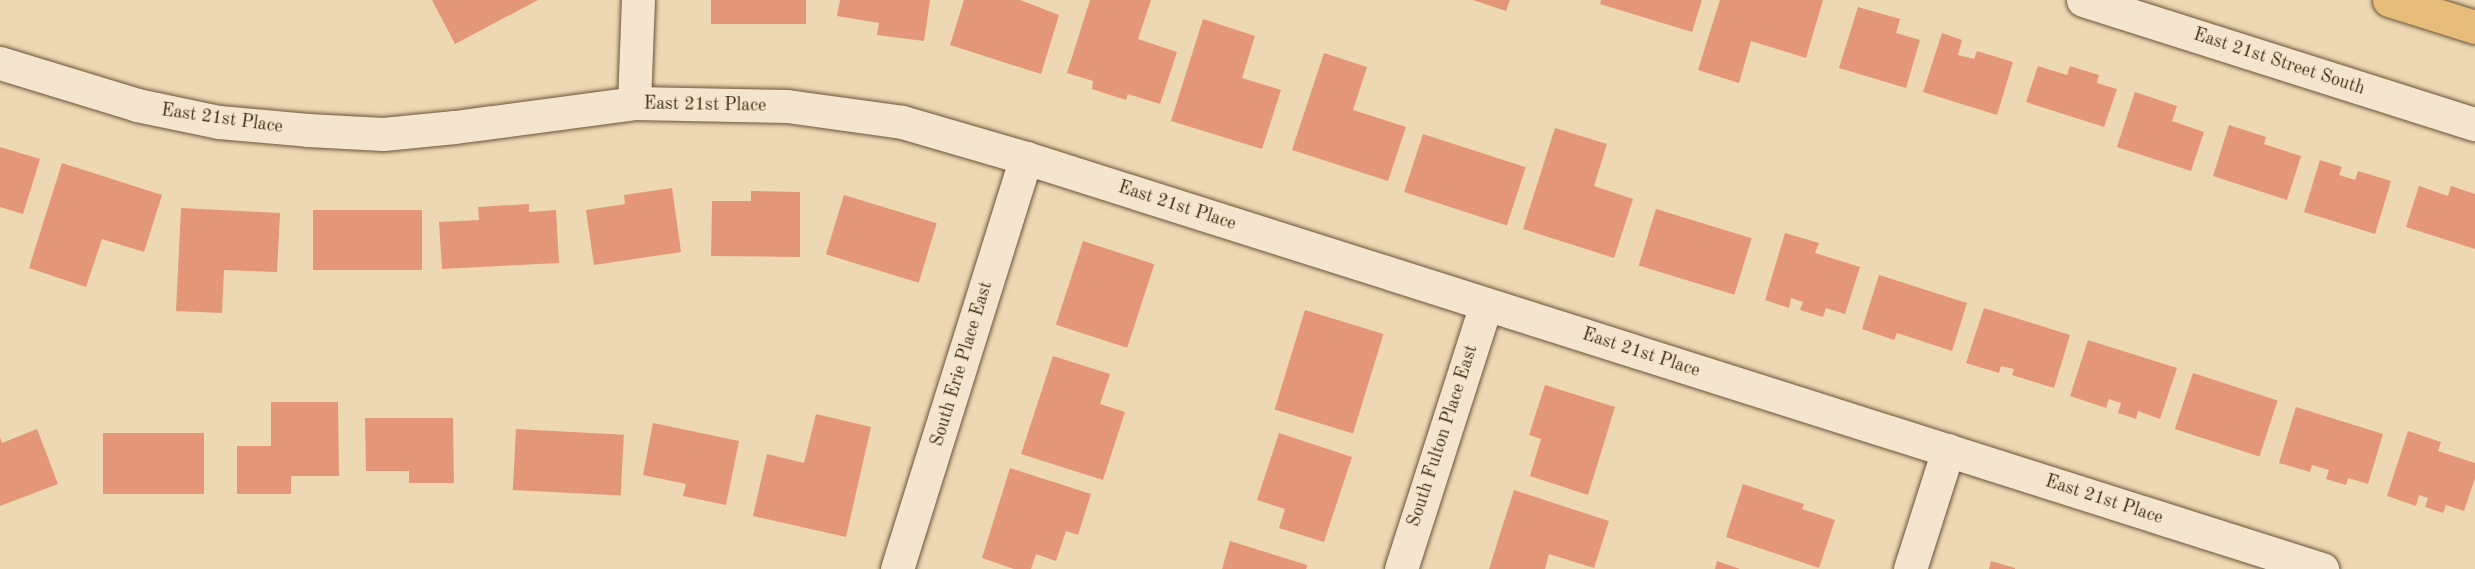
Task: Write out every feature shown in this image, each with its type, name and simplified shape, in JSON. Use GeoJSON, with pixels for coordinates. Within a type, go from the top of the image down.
{"type":"FeatureCollection","features":[{"type":"Feature","properties":{"kind":"main road"},"geometry":{"type":"LineString","coordinates":[[2389,0],[2475,27]]}},
{"type":"Feature","properties":{"kind":"street"},"geometry":{"type":"LineString","coordinates":[[634,103],[638,0]]}},
{"type":"Feature","properties":{"kind":"street","name":"East 21st Street South"},"geometry":{"type":"LineString","coordinates":[[2083,0],[2475,124]]}},
{"type":"Feature","properties":{"kind":"street","name":"East 21st Place"},"geometry":{"type":"LineString","coordinates":[[0,63],[137,105],[219,122],[308,130],[382,134],[455,127],[634,103],[787,106],[902,122],[1026,158],[2322,569]]}},
{"type":"Feature","properties":{"kind":"street","name":"South Erie Place East"},"geometry":{"type":"LineString","coordinates":[[897,569],[1026,158]]}},
{"type":"Feature","properties":{"kind":"street","name":"South Fulton Place East"},"geometry":{"type":"LineString","coordinates":[[1401,569],[1486,304]]}},
{"type":"Feature","properties":{"kind":"street"},"geometry":{"type":"LineString","coordinates":[[1910,569],[1948,450]]}},
{"type":"Feature","properties":{"kind":"building"},"geometry":{"type":"Polygon","coordinates":[[[432,0],[538,0],[455,44],[432,0]]]}},
{"type":"Feature","properties":{"kind":"building"},"geometry":{"type":"Polygon","coordinates":[[[711,0],[806,0],[806,24],[711,24],[711,0]]]}},
{"type":"Feature","properties":{"kind":"building"},"geometry":{"type":"Polygon","coordinates":[[[840,0],[930,0],[924,41],[877,35],[879,23],[837,16],[840,0]]]}},
{"type":"Feature","properties":{"kind":"building"},"geometry":{"type":"Polygon","coordinates":[[[964,0],[1020,0],[1059,15],[1041,74],[950,45],[964,0]]]}},
{"type":"Feature","properties":{"kind":"building"},"geometry":{"type":"Polygon","coordinates":[[[1090,0],[1151,0],[1138,39],[1177,52],[1160,104],[1128,94],[1126,100],[1092,89],[1093,81],[1067,73],[1090,0]]]}},
{"type":"Feature","properties":{"kind":"building"},"geometry":{"type":"Polygon","coordinates":[[[1473,0],[1510,0],[1506,11],[1473,0]]]}},
{"type":"Feature","properties":{"kind":"building"},"geometry":{"type":"Polygon","coordinates":[[[1601,0],[1702,0],[1692,32],[1600,4],[1601,0]]]}},
{"type":"Feature","properties":{"kind":"building"},"geometry":{"type":"Polygon","coordinates":[[[1720,0],[1823,0],[1806,58],[1751,41],[1739,83],[1698,70],[1720,0]]]}},
{"type":"Feature","properties":{"kind":"building"},"geometry":{"type":"Polygon","coordinates":[[[1858,7],[1900,19],[1896,33],[1920,40],[1906,88],[1839,68],[1858,7]]]}},
{"type":"Feature","properties":{"kind":"building"},"geometry":{"type":"Polygon","coordinates":[[[1203,19],[1255,36],[1242,78],[1281,90],[1262,149],[1171,121],[1203,19]]]}},
{"type":"Feature","properties":{"kind":"building"},"geometry":{"type":"Polygon","coordinates":[[[1942,33],[1962,40],[1958,55],[1974,59],[1977,51],[2013,62],[1997,115],[1923,92],[1942,33]]]}},
{"type":"Feature","properties":{"kind":"building"},"geometry":{"type":"Polygon","coordinates":[[[1324,53],[1367,67],[1353,110],[1406,127],[1388,181],[1292,150],[1324,53]]]}},
{"type":"Feature","properties":{"kind":"building"},"geometry":{"type":"Polygon","coordinates":[[[2038,66],[2067,75],[2070,66],[2099,75],[2097,83],[2117,89],[2104,127],[2026,102],[2038,66]]]}},
{"type":"Feature","properties":{"kind":"building"},"geometry":{"type":"Polygon","coordinates":[[[2135,92],[2177,106],[2172,121],[2204,132],[2191,171],[2117,147],[2135,92]]]}},
{"type":"Feature","properties":{"kind":"building"},"geometry":{"type":"Polygon","coordinates":[[[2229,125],[2266,137],[2264,144],[2301,156],[2287,200],[2213,176],[2229,125]]]}},
{"type":"Feature","properties":{"kind":"building"},"geometry":{"type":"Polygon","coordinates":[[[1555,128],[1607,144],[1594,186],[1633,199],[1614,258],[1523,229],[1555,128]]]}},
{"type":"Feature","properties":{"kind":"building"},"geometry":{"type":"Polygon","coordinates":[[[1423,134],[1526,167],[1507,225],[1404,192],[1423,134]]]}},
{"type":"Feature","properties":{"kind":"building"},"geometry":{"type":"Polygon","coordinates":[[[0,147],[40,159],[23,214],[0,207],[0,147]]]}},
{"type":"Feature","properties":{"kind":"building"},"geometry":{"type":"Polygon","coordinates":[[[2320,160],[2342,167],[2339,175],[2355,180],[2358,171],[2391,181],[2375,234],[2304,212],[2320,160]]]}},
{"type":"Feature","properties":{"kind":"building"},"geometry":{"type":"Polygon","coordinates":[[[62,163],[162,195],[144,252],[102,239],[86,287],[29,268],[62,163]]]}},
{"type":"Feature","properties":{"kind":"building"},"geometry":{"type":"Polygon","coordinates":[[[2419,186],[2448,196],[2451,186],[2475,194],[2475,249],[2406,227],[2419,186]]]}},
{"type":"Feature","properties":{"kind":"building"},"geometry":{"type":"Polygon","coordinates":[[[672,188],[681,252],[594,265],[586,210],[625,204],[624,195],[672,188]]]}},
{"type":"Feature","properties":{"kind":"building"},"geometry":{"type":"Polygon","coordinates":[[[751,191],[800,192],[800,257],[711,256],[712,201],[751,201],[751,191]]]}},
{"type":"Feature","properties":{"kind":"building"},"geometry":{"type":"Polygon","coordinates":[[[844,195],[937,223],[919,283],[826,254],[844,195]]]}},
{"type":"Feature","properties":{"kind":"building"},"geometry":{"type":"Polygon","coordinates":[[[529,204],[529,212],[556,210],[559,263],[442,269],[439,222],[479,220],[478,207],[529,204]]]}},
{"type":"Feature","properties":{"kind":"building"},"geometry":{"type":"Polygon","coordinates":[[[181,208],[280,213],[277,272],[224,270],[222,313],[176,311],[181,208]]]}},
{"type":"Feature","properties":{"kind":"building"},"geometry":{"type":"Polygon","coordinates":[[[1656,209],[1752,238],[1734,295],[1639,265],[1656,209]]]}},
{"type":"Feature","properties":{"kind":"building"},"geometry":{"type":"Polygon","coordinates":[[[313,210],[422,210],[422,270],[313,270],[313,210]]]}},
{"type":"Feature","properties":{"kind":"building"},"geometry":{"type":"Polygon","coordinates":[[[1785,233],[1819,243],[1815,253],[1860,267],[1845,314],[1826,308],[1823,317],[1800,310],[1803,302],[1791,298],[1789,308],[1765,300],[1785,233]]]}},
{"type":"Feature","properties":{"kind":"building"},"geometry":{"type":"Polygon","coordinates":[[[1083,241],[1154,264],[1127,348],[1056,325],[1083,241]]]}},
{"type":"Feature","properties":{"kind":"building"},"geometry":{"type":"Polygon","coordinates":[[[1879,275],[1967,303],[1952,351],[1897,333],[1894,340],[1862,329],[1879,275]]]}},
{"type":"Feature","properties":{"kind":"building"},"geometry":{"type":"Polygon","coordinates":[[[1984,308],[2070,335],[2054,388],[2012,375],[2014,369],[2001,366],[1999,373],[1966,363],[1984,308]]]}},
{"type":"Feature","properties":{"kind":"building"},"geometry":{"type":"Polygon","coordinates":[[[1305,310],[1383,334],[1353,433],[1275,409],[1305,310]]]}},
{"type":"Feature","properties":{"kind":"building"},"geometry":{"type":"Polygon","coordinates":[[[2088,340],[2177,368],[2160,419],[2138,411],[2136,419],[2118,413],[2121,403],[2109,399],[2106,408],[2070,396],[2088,340]]]}},
{"type":"Feature","properties":{"kind":"building"},"geometry":{"type":"Polygon","coordinates":[[[1053,356],[1110,374],[1100,404],[1125,412],[1103,480],[1021,454],[1053,356]]]}},
{"type":"Feature","properties":{"kind":"building"},"geometry":{"type":"Polygon","coordinates":[[[2193,373],[2278,401],[2259,457],[2175,429],[2193,373]]]}},
{"type":"Feature","properties":{"kind":"building"},"geometry":{"type":"Polygon","coordinates":[[[1545,385],[1615,407],[1588,495],[1530,476],[1541,439],[1529,435],[1545,385]]]}},
{"type":"Feature","properties":{"kind":"building"},"geometry":{"type":"Polygon","coordinates":[[[271,402],[338,402],[339,476],[291,476],[291,494],[237,494],[237,446],[271,446],[271,402]]]}},
{"type":"Feature","properties":{"kind":"building"},"geometry":{"type":"Polygon","coordinates":[[[2296,407],[2383,434],[2368,484],[2348,478],[2346,485],[2326,479],[2329,470],[2312,465],[2310,472],[2279,463],[2296,407]]]}},
{"type":"Feature","properties":{"kind":"building"},"geometry":{"type":"Polygon","coordinates":[[[816,414],[871,427],[846,537],[753,516],[767,454],[804,463],[816,414]]]}},
{"type":"Feature","properties":{"kind":"building"},"geometry":{"type":"Polygon","coordinates":[[[365,418],[453,418],[454,483],[409,483],[409,471],[366,471],[365,418]]]}},
{"type":"Feature","properties":{"kind":"building"},"geometry":{"type":"Polygon","coordinates":[[[653,423],[739,441],[726,505],[683,496],[686,484],[643,475],[653,423]]]}},
{"type":"Feature","properties":{"kind":"building"},"geometry":{"type":"Polygon","coordinates":[[[37,429],[58,484],[0,506],[0,437],[2,443],[37,429]]]}},
{"type":"Feature","properties":{"kind":"building"},"geometry":{"type":"Polygon","coordinates":[[[516,429],[624,435],[621,496],[513,490],[516,429]]]}},
{"type":"Feature","properties":{"kind":"building"},"geometry":{"type":"Polygon","coordinates":[[[2408,431],[2441,442],[2438,451],[2475,463],[2475,478],[2464,511],[2446,505],[2443,513],[2425,507],[2428,498],[2419,495],[2416,506],[2387,496],[2408,431]]]}},
{"type":"Feature","properties":{"kind":"building"},"geometry":{"type":"Polygon","coordinates":[[[103,433],[204,433],[204,494],[103,494],[103,433]]]}},
{"type":"Feature","properties":{"kind":"building"},"geometry":{"type":"Polygon","coordinates":[[[1279,433],[1352,457],[1324,542],[1279,528],[1285,509],[1257,500],[1279,433]]]}},
{"type":"Feature","properties":{"kind":"building"},"geometry":{"type":"Polygon","coordinates":[[[1010,468],[1091,494],[1078,535],[1066,531],[1056,561],[1036,554],[1031,569],[1014,569],[982,558],[1010,468]]]}},
{"type":"Feature","properties":{"kind":"building"},"geometry":{"type":"Polygon","coordinates":[[[1743,484],[1804,504],[1802,509],[1835,520],[1819,568],[1726,537],[1743,484]]]}},
{"type":"Feature","properties":{"kind":"building"},"geometry":{"type":"Polygon","coordinates":[[[1514,490],[1609,521],[1594,568],[1549,554],[1545,569],[1489,569],[1514,490]]]}},
{"type":"Feature","properties":{"kind":"building"},"geometry":{"type":"Polygon","coordinates":[[[1230,541],[1307,565],[1306,569],[1222,569],[1230,541]]]}},
{"type":"Feature","properties":{"kind":"building"},"geometry":{"type":"Polygon","coordinates":[[[1717,561],[1740,569],[1715,569],[1717,561]]]}},
{"type":"Feature","properties":{"kind":"building"},"geometry":{"type":"Polygon","coordinates":[[[1991,561],[2015,568],[2015,569],[1989,569],[1991,561]]]}}]}
